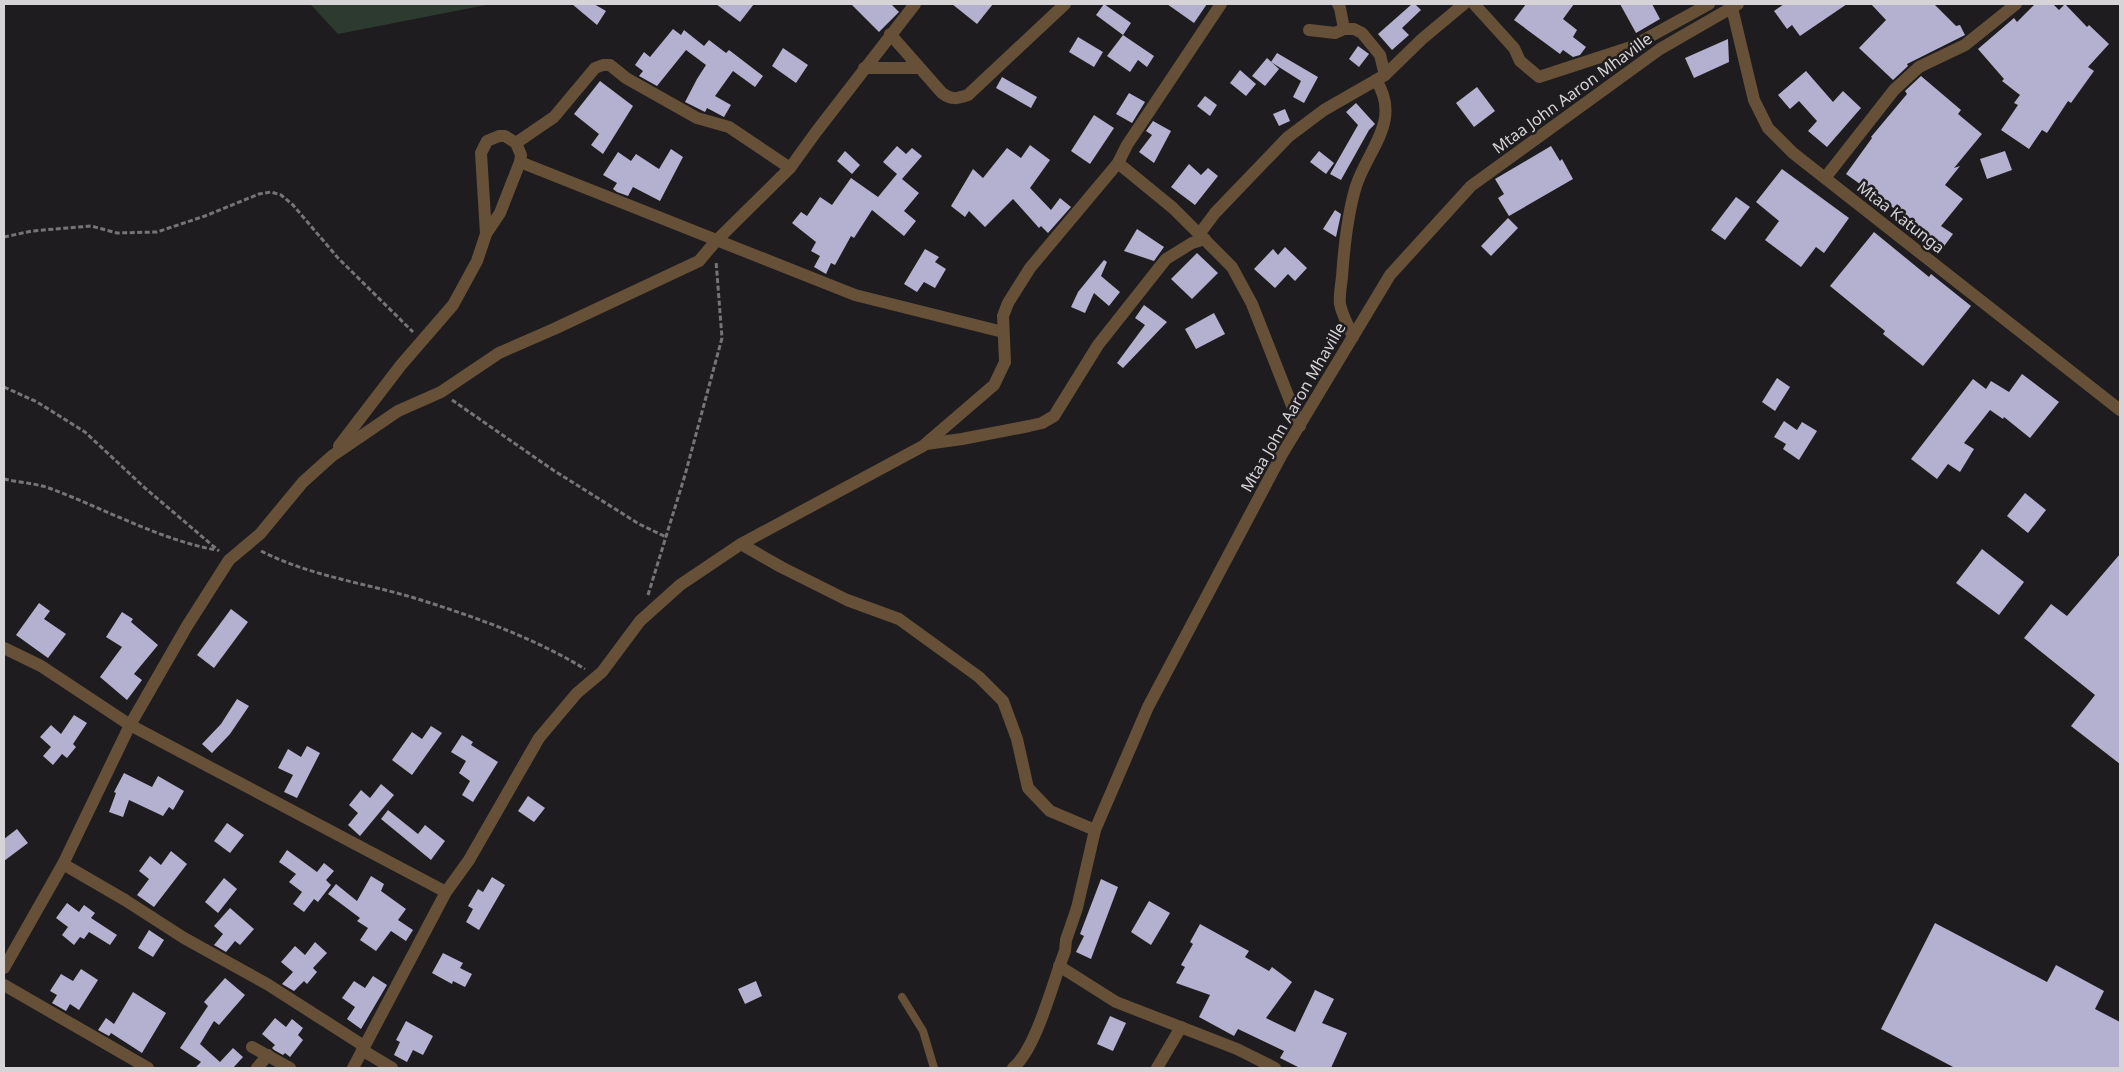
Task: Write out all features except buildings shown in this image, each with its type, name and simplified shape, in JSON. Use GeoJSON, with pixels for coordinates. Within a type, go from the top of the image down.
{"type":"FeatureCollection","features":[{"type":"Feature","properties":{"kind":"street"},"geometry":{"type":"LineString","coordinates":[[4,968],[64,864],[130,725],[187,626],[229,560],[260,534],[303,482],[332,456],[398,411],[441,392],[499,353],[699,261],[716,241],[790,168],[890,34],[916,4]]}},
{"type":"Feature","properties":{"kind":"street"},"geometry":{"type":"LineString","coordinates":[[890,34],[919,68],[950,99],[956,100],[968,95],[1065,4]]}},
{"type":"Feature","properties":{"kind":"street"},"geometry":{"type":"LineString","coordinates":[[353,1068],[446,892],[469,860],[539,738],[577,693],[598,676],[640,621],[680,585],[742,544],[926,444],[994,385],[1005,362],[1006,346],[1003,332],[1003,316],[1008,303],[1030,268],[1118,163],[1127,145],[1222,4]]}},
{"type":"Feature","properties":{"kind":"street"},"geometry":{"type":"LineString","coordinates":[[1338,4],[1344,29]]}},
{"type":"Feature","properties":{"kind":"street"},"geometry":{"type":"LineString","coordinates":[[926,444],[1029,426],[1042,423],[1054,416],[1098,345],[1166,259],[1202,236],[1216,213],[1288,137],[1324,110],[1381,77],[1464,4]]}},
{"type":"Feature","properties":{"kind":"street"},"geometry":{"type":"LineString","coordinates":[[1474,4],[1514,48],[1520,61],[1539,78],[1631,48],[1709,4]]}},
{"type":"Feature","properties":{"kind":"street"},"geometry":{"type":"LineString","coordinates":[[1825,178],[1901,84],[1919,68],[1966,45],[2016,4]]}},
{"type":"Feature","properties":{"kind":"street","name":"Mtaa Katunga"},"geometry":{"type":"LineString","coordinates":[[1733,5],[1754,100],[1768,128],[1793,153],[2120,410]]}},
{"type":"Feature","properties":{"kind":"street","name":"Mtaa John Aaron Mhaville"},"geometry":{"type":"LineString","coordinates":[[1017,1066],[1042,1018],[1077,908],[1095,830],[1148,707],[1281,456],[1390,275],[1471,186],[1660,49],[1733,5]]}},
{"type":"Feature","properties":{"kind":"street"},"geometry":{"type":"LineString","coordinates":[[1309,30],[1335,33],[1344,29],[1354,29],[1362,33],[1380,55],[1382,88],[1386,106],[1385,125],[1379,141],[1369,155],[1356,186],[1344,242],[1340,305],[1353,337]]}},
{"type":"Feature","properties":{"kind":"street"},"geometry":{"type":"LineString","coordinates":[[516,143],[554,117],[595,68],[610,65],[635,83],[697,118],[729,126],[790,168]]}},
{"type":"Feature","properties":{"kind":"street"},"geometry":{"type":"LineString","coordinates":[[864,68],[919,68]]}},
{"type":"Feature","properties":{"kind":"street"},"geometry":{"type":"LineString","coordinates":[[332,456],[401,365],[453,305],[477,261],[486,234],[500,213],[520,162],[520,149],[516,143],[506,136],[499,136],[487,141],[481,153],[486,234]]}},
{"type":"Feature","properties":{"kind":"street"},"geometry":{"type":"LineString","coordinates":[[520,162],[855,295],[1003,332]]}},
{"type":"Feature","properties":{"kind":"street"},"geometry":{"type":"LineString","coordinates":[[1118,163],[1173,208],[1232,266],[1252,304],[1300,426]]}},
{"type":"Feature","properties":{"kind":"street"},"geometry":{"type":"LineString","coordinates":[[742,544],[781,567],[847,600],[899,619],[979,678],[1003,701],[1017,739],[1028,788],[1050,811],[1095,830]]}},
{"type":"Feature","properties":{"kind":"street"},"geometry":{"type":"LineString","coordinates":[[4,648],[40,666],[130,725],[446,892]]}},
{"type":"Feature","properties":{"kind":"street"},"geometry":{"type":"LineString","coordinates":[[64,864],[184,938],[267,984],[392,1068]]}},
{"type":"Feature","properties":{"kind":"street"},"geometry":{"type":"LineString","coordinates":[[1059,966],[1116,1002],[1237,1050],[1275,1068]]}},
{"type":"Feature","properties":{"kind":"street"},"geometry":{"type":"LineString","coordinates":[[4,985],[148,1068]]}},
{"type":"Feature","properties":{"kind":"street"},"geometry":{"type":"LineString","coordinates":[[1157,1068],[1181,1028]]}},
{"type":"Feature","properties":{"kind":"street"},"geometry":{"type":"LineString","coordinates":[[252,1047],[290,1068]]}},
{"type":"Feature","properties":{"kind":"street"},"geometry":{"type":"LineString","coordinates":[[257,1068],[268,1055]]}},
{"type":"Feature","properties":{"kind":"lane"},"geometry":{"type":"LineString","coordinates":[[902,997],[923,1030],[934,1068]]}},
{"type":"Feature","properties":{"kind":"path"},"geometry":{"type":"LineString","coordinates":[[4,237],[32,231],[91,226],[117,233],[156,232],[205,216],[259,194],[271,192],[281,195],[293,205],[338,258],[422,340]]}},
{"type":"Feature","properties":{"kind":"path"},"geometry":{"type":"LineString","coordinates":[[640,621],[685,475],[722,338],[716,277],[716,241]]}},
{"type":"Feature","properties":{"kind":"path"},"geometry":{"type":"LineString","coordinates":[[4,387],[37,402],[85,432],[145,488],[229,560]]}},
{"type":"Feature","properties":{"kind":"path"},"geometry":{"type":"LineString","coordinates":[[441,392],[494,431],[553,470],[639,524],[666,537]]}},
{"type":"Feature","properties":{"kind":"path"},"geometry":{"type":"LineString","coordinates":[[4,479],[44,487],[178,540],[218,550]]}},
{"type":"Feature","properties":{"kind":"path"},"geometry":{"type":"LineString","coordinates":[[247,544],[290,566],[421,600],[482,620],[553,650],[598,676]]}},
{"type":"Feature","properties":{"kind":"green space"},"geometry":{"type":"Polygon","coordinates":[[[310,4],[491,4],[338,34],[310,4]]]}}]}
